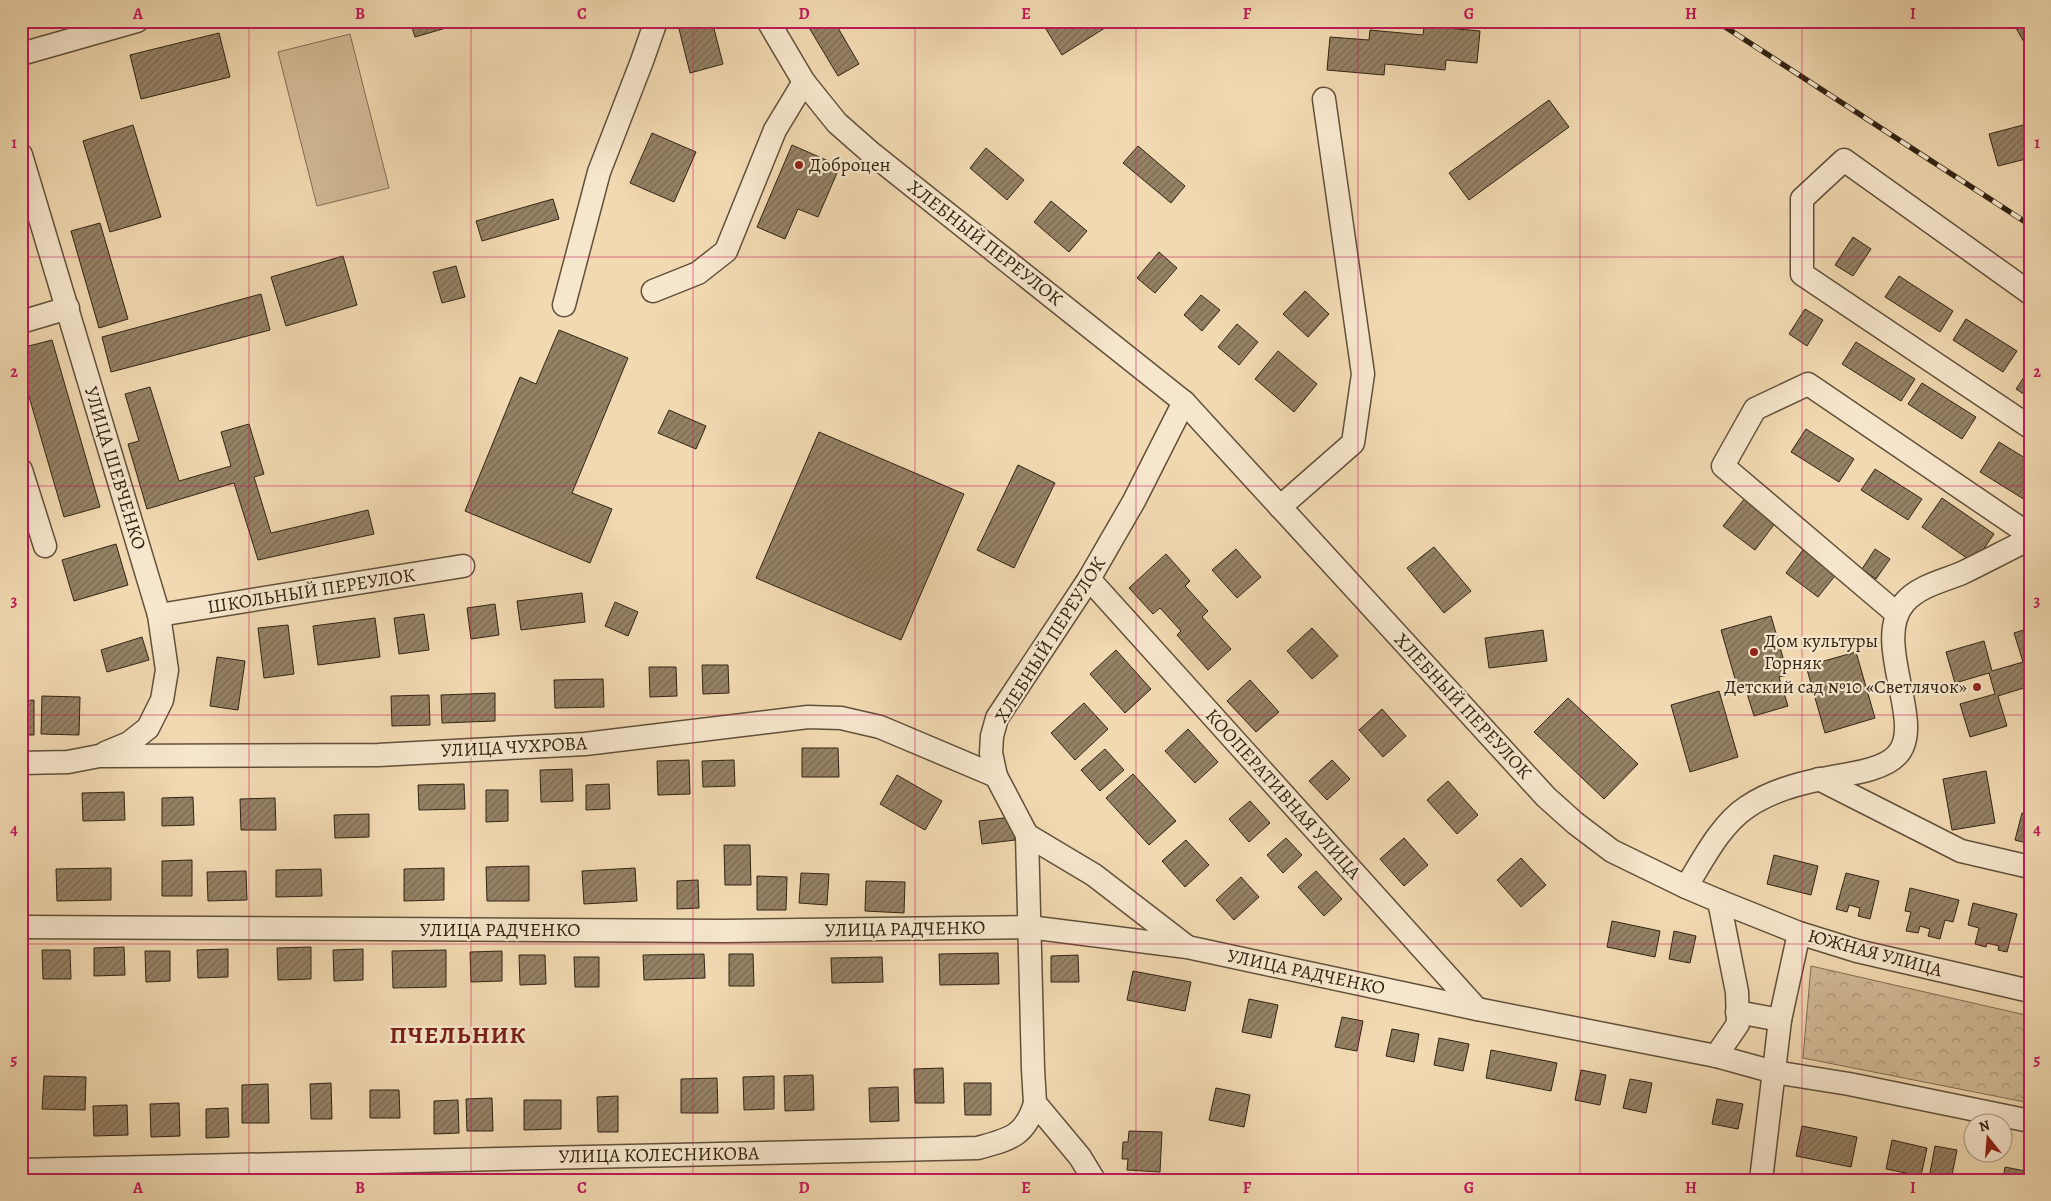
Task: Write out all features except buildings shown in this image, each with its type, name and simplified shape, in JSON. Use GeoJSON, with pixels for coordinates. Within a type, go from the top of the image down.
{"type":"FeatureCollection","features":[{"type":"Feature","properties":{"kind":"street"},"geometry":{"type":"LineString","coordinates":[[21,54],[137,21]]}},
{"type":"Feature","properties":{"kind":"street"},"geometry":{"type":"LineString","coordinates":[[564,305],[599,172],[656,21]]}},
{"type":"Feature","properties":{"kind":"street","name":"ХЛЕБНЫЙ ПЕРЕУЛОК"},"geometry":{"type":"LineString","coordinates":[[768,21],[804,82],[837,123],[870,152],[1184,402],[1546,797],[1575,823],[1612,851],[1686,887],[1799,933]]}},
{"type":"Feature","properties":{"kind":"street"},"geometry":{"type":"LineString","coordinates":[[653,291],[698,273],[726,251],[775,130],[804,82]]}},
{"type":"Feature","properties":{"kind":"street"},"geometry":{"type":"LineString","coordinates":[[1280,507],[1353,443],[1363,374],[1324,99]]}},
{"type":"Feature","properties":{"kind":"street","name":"УЛИЦА ШЕВЧЕНКО"},"geometry":{"type":"LineString","coordinates":[[21,155],[159,615],[167,670],[162,700],[148,728],[129,742],[99,756]]}},
{"type":"Feature","properties":{"kind":"street"},"geometry":{"type":"LineString","coordinates":[[2030,293],[1844,160],[1802,199],[1802,274],[2030,427]]}},
{"type":"Feature","properties":{"kind":"street"},"geometry":{"type":"LineString","coordinates":[[21,322],[68,308]]}},
{"type":"Feature","properties":{"kind":"street"},"geometry":{"type":"LineString","coordinates":[[1686,887],[1726,826],[1747,807],[1773,792],[1819,779],[1880,766],[1891,761],[1899,753],[1905,741],[1906,723],[1894,646],[1896,613],[1906,600],[1922,590],[2030,537],[1808,384],[1755,409],[1723,466],[1896,613]]}},
{"type":"Feature","properties":{"kind":"street","name":"ХЛЕБНЫЙ ПЕРЕУЛОК"},"geometry":{"type":"LineString","coordinates":[[1027,834],[996,776],[991,753],[992,736],[997,718],[1090,579],[1134,501],[1184,402]]}},
{"type":"Feature","properties":{"kind":"street"},"geometry":{"type":"LineString","coordinates":[[21,470],[45,546]]}},
{"type":"Feature","properties":{"kind":"street","name":"ШКОЛЬНЫЙ ПЕРЕУЛОК"},"geometry":{"type":"LineString","coordinates":[[159,615],[463,566]]}},
{"type":"Feature","properties":{"kind":"street","name":"КООПЕРАТИВНАЯ УЛИЦА"},"geometry":{"type":"LineString","coordinates":[[1090,579],[1477,1009]]}},
{"type":"Feature","properties":{"kind":"street","name":"УЛИЦА ЧУХРОВА"},"geometry":{"type":"LineString","coordinates":[[21,763],[68,762],[99,756],[408,754],[585,744],[808,717],[841,718],[880,727],[996,776]]}},
{"type":"Feature","properties":{"kind":"street"},"geometry":{"type":"LineString","coordinates":[[1819,779],[1961,851],[2030,866]]}},
{"type":"Feature","properties":{"kind":"street"},"geometry":{"type":"LineString","coordinates":[[1027,834],[1035,1103],[1080,1157],[1094,1180]]}},
{"type":"Feature","properties":{"kind":"street"},"geometry":{"type":"LineString","coordinates":[[1027,834],[1094,875],[1187,947]]}},
{"type":"Feature","properties":{"kind":"street"},"geometry":{"type":"LineString","coordinates":[[1716,1056],[1738,1024],[1737,992],[1719,901]]}},
{"type":"Feature","properties":{"kind":"street","name":"УЛИЦА РАДЧЕНКО"},"geometry":{"type":"LineString","coordinates":[[21,927],[724,931],[1029,926],[1187,947],[1477,1009],[1716,1056],[1774,1072]]}},
{"type":"Feature","properties":{"kind":"street","name":"ЮЖНАЯ УЛИЦА"},"geometry":{"type":"LineString","coordinates":[[1761,1180],[1780,1020],[1799,933],[1857,951],[2030,991]]}},
{"type":"Feature","properties":{"kind":"street"},"geometry":{"type":"LineString","coordinates":[[1738,1012],[1780,1020]]}},
{"type":"Feature","properties":{"kind":"street"},"geometry":{"type":"LineString","coordinates":[[1774,1072],[1849,1084],[2030,1120]]}},
{"type":"Feature","properties":{"kind":"street","name":"УЛИЦА КОЛЕСНИКОВА"},"geometry":{"type":"LineString","coordinates":[[21,1170],[978,1148],[1006,1140],[1022,1129],[1030,1120],[1035,1103]]}},
{"type":"Feature","properties":{"kind":"green space"},"geometry":{"type":"Polygon","coordinates":[[[350,34],[389,188],[317,206],[278,52],[350,34]]]}},
{"type":"Feature","properties":{"kind":"green space"},"geometry":{"type":"Polygon","coordinates":[[[1811,966],[2030,1016],[2030,1103],[1803,1058],[1811,966]]]}},
{"type":"Feature","properties":{"kind":"railway"},"geometry":{"type":"LineString","coordinates":[[1716,21],[2030,225]]}},
{"type":"Feature","properties":{"kind":"place","name":"Доброцен"},"geometry":{"type":"Point","coordinates":[799,165]}},
{"type":"Feature","properties":{"kind":"place","name":"Дом культуры Горняк"},"geometry":{"type":"Point","coordinates":[1754,652]}},
{"type":"Feature","properties":{"kind":"place","name":"Детский сад №10 «Светлячок»"},"geometry":{"type":"Point","coordinates":[1977,687]}},
{"type":"Feature","properties":{"kind":"district","name":"ПЧЕЛЬНИК"},"geometry":{"type":"Point","coordinates":[458,1035]}}]}
